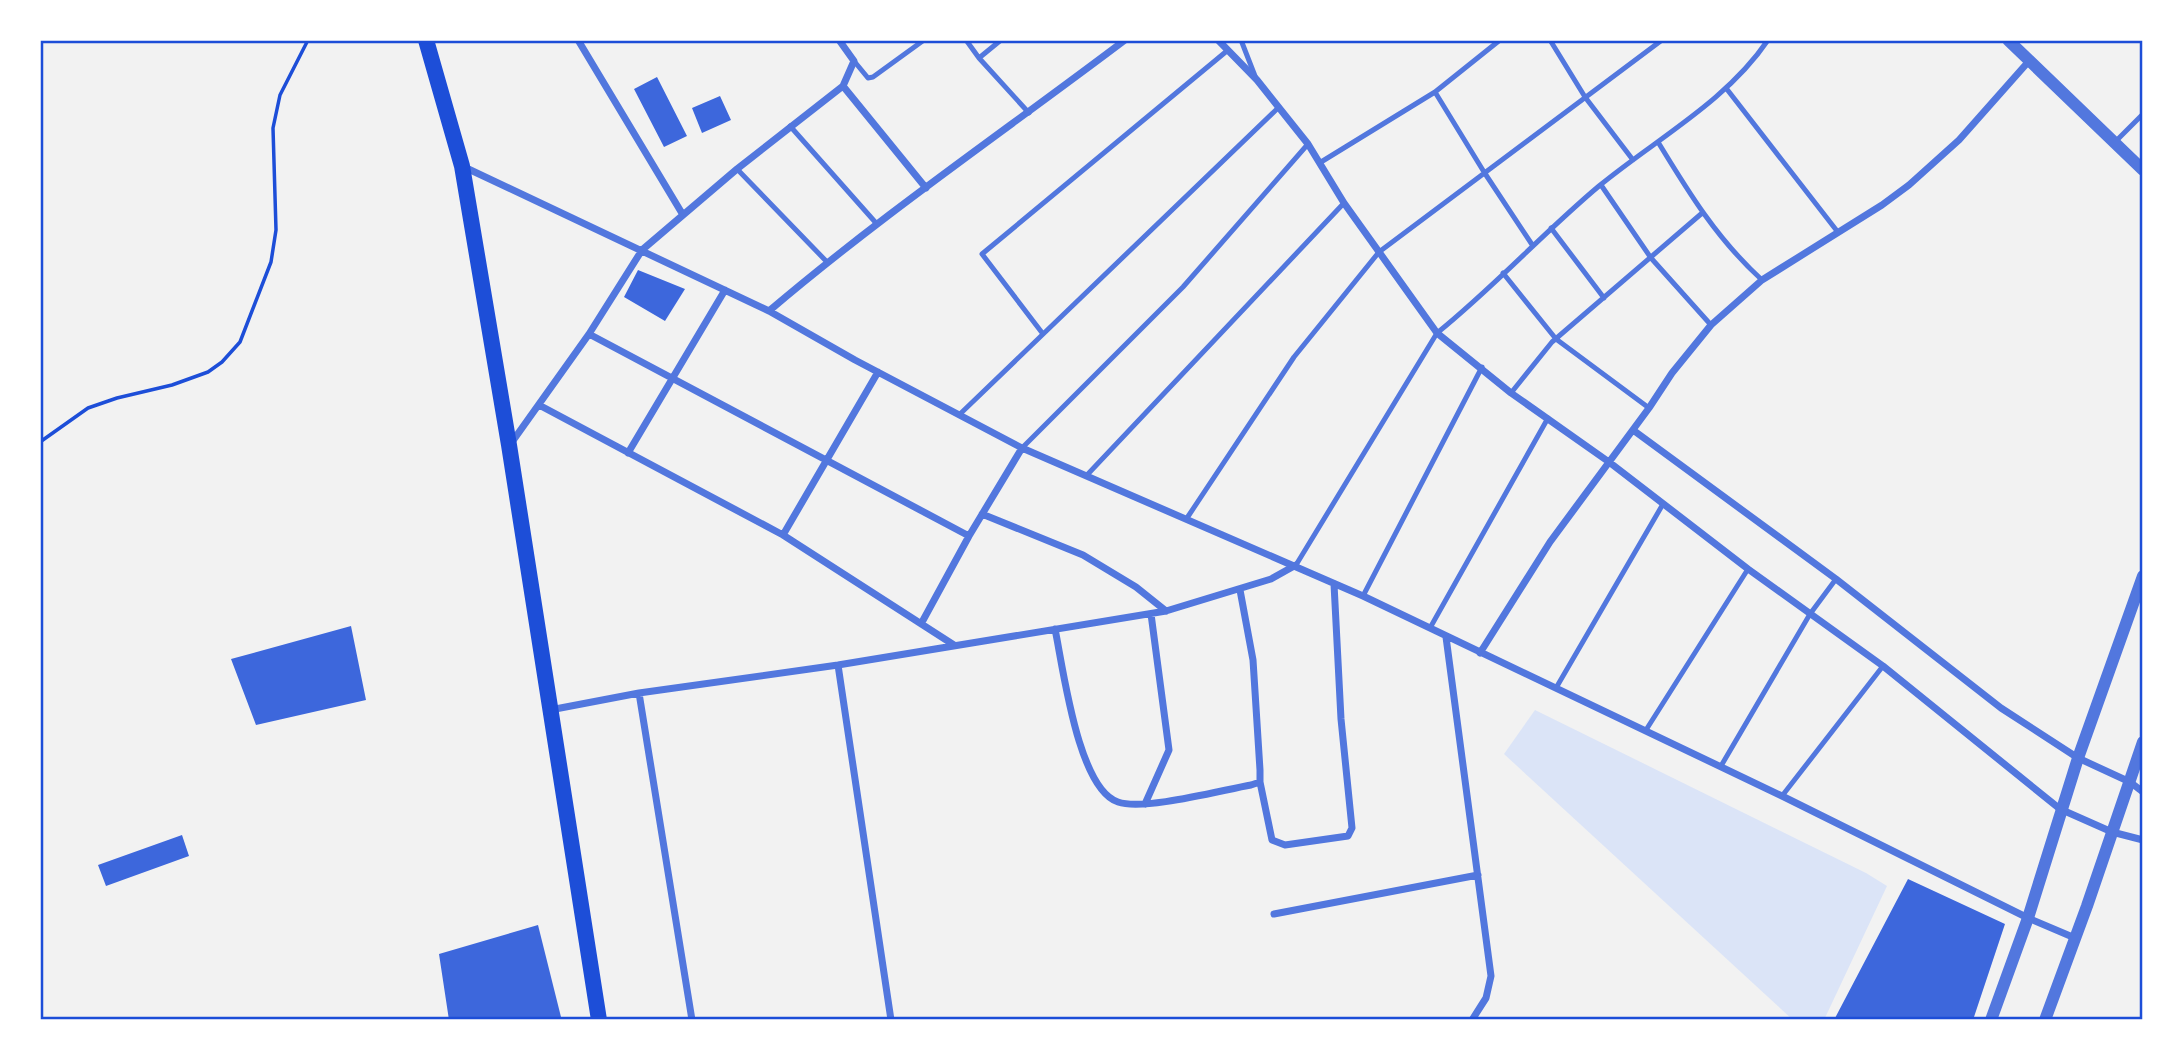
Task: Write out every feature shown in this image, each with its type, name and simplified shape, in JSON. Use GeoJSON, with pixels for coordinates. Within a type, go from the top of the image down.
{"type":"FeatureCollection","features":[{"type":"Feature","properties":{"kind":"main road"},"geometry":{"type":"LineString","coordinates":[[426,40],[462,166],[509,445],[599,1020]]}},
{"type":"Feature","properties":{"kind":"street"},"geometry":{"type":"LineString","coordinates":[[578,40],[683,215]]}},
{"type":"Feature","properties":{"kind":"street"},"geometry":{"type":"LineString","coordinates":[[509,445],[589,334],[642,250],[737,169],[843,86],[854,61],[839,40]]}},
{"type":"Feature","properties":{"kind":"street"},"geometry":{"type":"LineString","coordinates":[[769,311],[876,223],[1125,40]]}},
{"type":"Feature","properties":{"kind":"street"},"geometry":{"type":"LineString","coordinates":[[1219,40],[1256,80],[1308,144],[1344,203],[1437,332],[1511,393],[1609,462],[1748,569],[1883,666],[2060,809],[2112,832],[2143,840]]}},
{"type":"Feature","properties":{"kind":"street"},"geometry":{"type":"LineString","coordinates":[[2008,40],[2143,170]]}},
{"type":"Feature","properties":{"kind":"street"},"geometry":{"type":"LineString","coordinates":[[1480,653],[1549,542],[1672,373],[1712,325],[1762,280],[1882,205],[1935,163],[1959,141],[2029,61]]}},
{"type":"Feature","properties":{"kind":"street"},"geometry":{"type":"LineString","coordinates":[[843,86],[926,188]]}},
{"type":"Feature","properties":{"kind":"street"},"geometry":{"type":"LineString","coordinates":[[462,166],[769,311],[1022,448],[1363,596],[1721,766],[2028,918],[2075,937]]}},
{"type":"Feature","properties":{"kind":"street"},"geometry":{"type":"LineString","coordinates":[[628,453],[725,290]]}},
{"type":"Feature","properties":{"kind":"street"},"geometry":{"type":"LineString","coordinates":[[589,334],[969,536]]}},
{"type":"Feature","properties":{"kind":"street"},"geometry":{"type":"LineString","coordinates":[[783,535],[878,372]]}},
{"type":"Feature","properties":{"kind":"street"},"geometry":{"type":"LineString","coordinates":[[538,405],[783,535],[955,646]]}},
{"type":"Feature","properties":{"kind":"street"},"geometry":{"type":"LineString","coordinates":[[1633,430],[1836,579],[2001,708],[2078,758],[2130,782],[2143,792]]}},
{"type":"Feature","properties":{"kind":"street"},"geometry":{"type":"LineString","coordinates":[[921,624],[969,536],[1022,448]]}},
{"type":"Feature","properties":{"kind":"street"},"geometry":{"type":"LineString","coordinates":[[982,514],[1083,555],[1136,587],[1166,611]]}},
{"type":"Feature","properties":{"kind":"street"},"geometry":{"type":"LineString","coordinates":[[549,710],[639,693],[838,665],[1151,614],[1240,590],[1271,579],[1296,565]]}},
{"type":"Feature","properties":{"kind":"street"},"geometry":{"type":"LineString","coordinates":[[1991,1020],[2028,918],[2060,809],[2143,576]]}},
{"type":"Feature","properties":{"kind":"street"},"geometry":{"type":"LineString","coordinates":[[1240,590],[1253,660],[1260,782],[1272,840],[1285,845],[1348,836],[1352,828],[1340,696],[1334,584]]}},
{"type":"Feature","properties":{"kind":"street"},"geometry":{"type":"LineString","coordinates":[[1145,804],[1169,750],[1151,614]]}},
{"type":"Feature","properties":{"kind":"street"},"geometry":{"type":"LineString","coordinates":[[1055,629],[1077,737],[1095,782],[1116,802],[1145,804],[1260,782]]}},
{"type":"Feature","properties":{"kind":"street"},"geometry":{"type":"LineString","coordinates":[[1446,637],[1491,976],[1486,998],[1472,1020]]}},
{"type":"Feature","properties":{"kind":"street"},"geometry":{"type":"LineString","coordinates":[[838,665],[891,1020]]}},
{"type":"Feature","properties":{"kind":"street"},"geometry":{"type":"LineString","coordinates":[[639,693],[692,1020]]}},
{"type":"Feature","properties":{"kind":"street"},"geometry":{"type":"LineString","coordinates":[[2045,1020],[2143,742]]}},
{"type":"Feature","properties":{"kind":"street"},"geometry":{"type":"LineString","coordinates":[[1274,914],[1478,875]]}},
{"type":"Feature","properties":{"kind":"lane"},"geometry":{"type":"LineString","coordinates":[[854,61],[864,75],[873,77],[924,40]]}},
{"type":"Feature","properties":{"kind":"lane"},"geometry":{"type":"LineString","coordinates":[[966,40],[1029,113]]}},
{"type":"Feature","properties":{"kind":"lane"},"geometry":{"type":"LineString","coordinates":[[979,58],[1001,40]]}},
{"type":"Feature","properties":{"kind":"lane"},"geometry":{"type":"LineString","coordinates":[[1241,40],[1256,80]]}},
{"type":"Feature","properties":{"kind":"lane"},"geometry":{"type":"LineString","coordinates":[[1321,162],[1434,92],[1500,40]]}},
{"type":"Feature","properties":{"kind":"lane"},"geometry":{"type":"LineString","coordinates":[[1550,40],[1585,97],[1633,160]]}},
{"type":"Feature","properties":{"kind":"lane"},"geometry":{"type":"LineString","coordinates":[[1187,518],[1294,357],[1379,252],[1662,40]]}},
{"type":"Feature","properties":{"kind":"lane"},"geometry":{"type":"LineString","coordinates":[[1296,565],[1437,332],[1601,185],[1726,88],[1768,40]]}},
{"type":"Feature","properties":{"kind":"lane"},"geometry":{"type":"LineString","coordinates":[[1043,334],[982,254],[1228,50]]}},
{"type":"Feature","properties":{"kind":"lane"},"geometry":{"type":"LineString","coordinates":[[1726,88],[1838,231]]}},
{"type":"Feature","properties":{"kind":"lane"},"geometry":{"type":"LineString","coordinates":[[1434,92],[1533,246]]}},
{"type":"Feature","properties":{"kind":"lane"},"geometry":{"type":"LineString","coordinates":[[959,415],[1278,108]]}},
{"type":"Feature","properties":{"kind":"lane"},"geometry":{"type":"LineString","coordinates":[[2115,143],[2143,114]]}},
{"type":"Feature","properties":{"kind":"lane"},"geometry":{"type":"LineString","coordinates":[[790,127],[876,223]]}},
{"type":"Feature","properties":{"kind":"lane"},"geometry":{"type":"LineString","coordinates":[[1658,142],[1701,214],[1741,261],[1762,280]]}},
{"type":"Feature","properties":{"kind":"lane"},"geometry":{"type":"LineString","coordinates":[[1022,448],[1183,287],[1308,144]]}},
{"type":"Feature","properties":{"kind":"lane"},"geometry":{"type":"LineString","coordinates":[[737,169],[827,262]]}},
{"type":"Feature","properties":{"kind":"lane"},"geometry":{"type":"LineString","coordinates":[[1601,185],[1651,258],[1712,325]]}},
{"type":"Feature","properties":{"kind":"lane"},"geometry":{"type":"LineString","coordinates":[[1087,475],[1344,203]]}},
{"type":"Feature","properties":{"kind":"lane"},"geometry":{"type":"LineString","coordinates":[[1511,393],[1556,339],[1701,214]]}},
{"type":"Feature","properties":{"kind":"lane"},"geometry":{"type":"LineString","coordinates":[[1551,228],[1604,298]]}},
{"type":"Feature","properties":{"kind":"lane"},"geometry":{"type":"LineString","coordinates":[[1503,273],[1556,339],[1649,408]]}},
{"type":"Feature","properties":{"kind":"lane"},"geometry":{"type":"LineString","coordinates":[[1363,596],[1482,367]]}},
{"type":"Feature","properties":{"kind":"lane"},"geometry":{"type":"LineString","coordinates":[[1430,628],[1548,418]]}},
{"type":"Feature","properties":{"kind":"lane"},"geometry":{"type":"LineString","coordinates":[[1556,688],[1663,504]]}},
{"type":"Feature","properties":{"kind":"lane"},"geometry":{"type":"LineString","coordinates":[[1646,730],[1748,569]]}},
{"type":"Feature","properties":{"kind":"lane"},"geometry":{"type":"LineString","coordinates":[[1721,766],[1810,614],[1836,579]]}},
{"type":"Feature","properties":{"kind":"lane"},"geometry":{"type":"LineString","coordinates":[[1782,796],[1883,666]]}},
{"type":"Feature","properties":{"kind":"path"},"geometry":{"type":"LineString","coordinates":[[40,442],[88,408],[172,385],[208,372],[240,342],[271,262],[276,230],[273,128],[280,95],[308,40]]}},
{"type":"Feature","properties":{"kind":"shaded area"},"geometry":{"type":"Polygon","coordinates":[[[1535,710],[1866,873],[1887,886],[1824,1020],[1793,1020],[1504,754],[1535,710]]]}},
{"type":"Feature","properties":{"kind":"building"},"geometry":{"type":"Polygon","coordinates":[[[657,77],[687,136],[664,147],[634,89],[657,77]]]}},
{"type":"Feature","properties":{"kind":"building"},"geometry":{"type":"Polygon","coordinates":[[[720,96],[731,120],[702,133],[692,108],[720,96]]]}},
{"type":"Feature","properties":{"kind":"building"},"geometry":{"type":"Polygon","coordinates":[[[638,270],[685,289],[665,321],[624,297],[638,270]]]}},
{"type":"Feature","properties":{"kind":"building"},"geometry":{"type":"Polygon","coordinates":[[[351,626],[366,700],[256,725],[231,659],[351,626]]]}},
{"type":"Feature","properties":{"kind":"building"},"geometry":{"type":"Polygon","coordinates":[[[182,835],[189,856],[106,886],[98,865],[182,835]]]}},
{"type":"Feature","properties":{"kind":"building"},"geometry":{"type":"Polygon","coordinates":[[[1908,879],[2005,924],[1973,1020],[1834,1020],[1908,879]]]}},
{"type":"Feature","properties":{"kind":"building"},"geometry":{"type":"Polygon","coordinates":[[[538,925],[561,1017],[546,1020],[449,1020],[439,954],[538,925]]]}}]}
